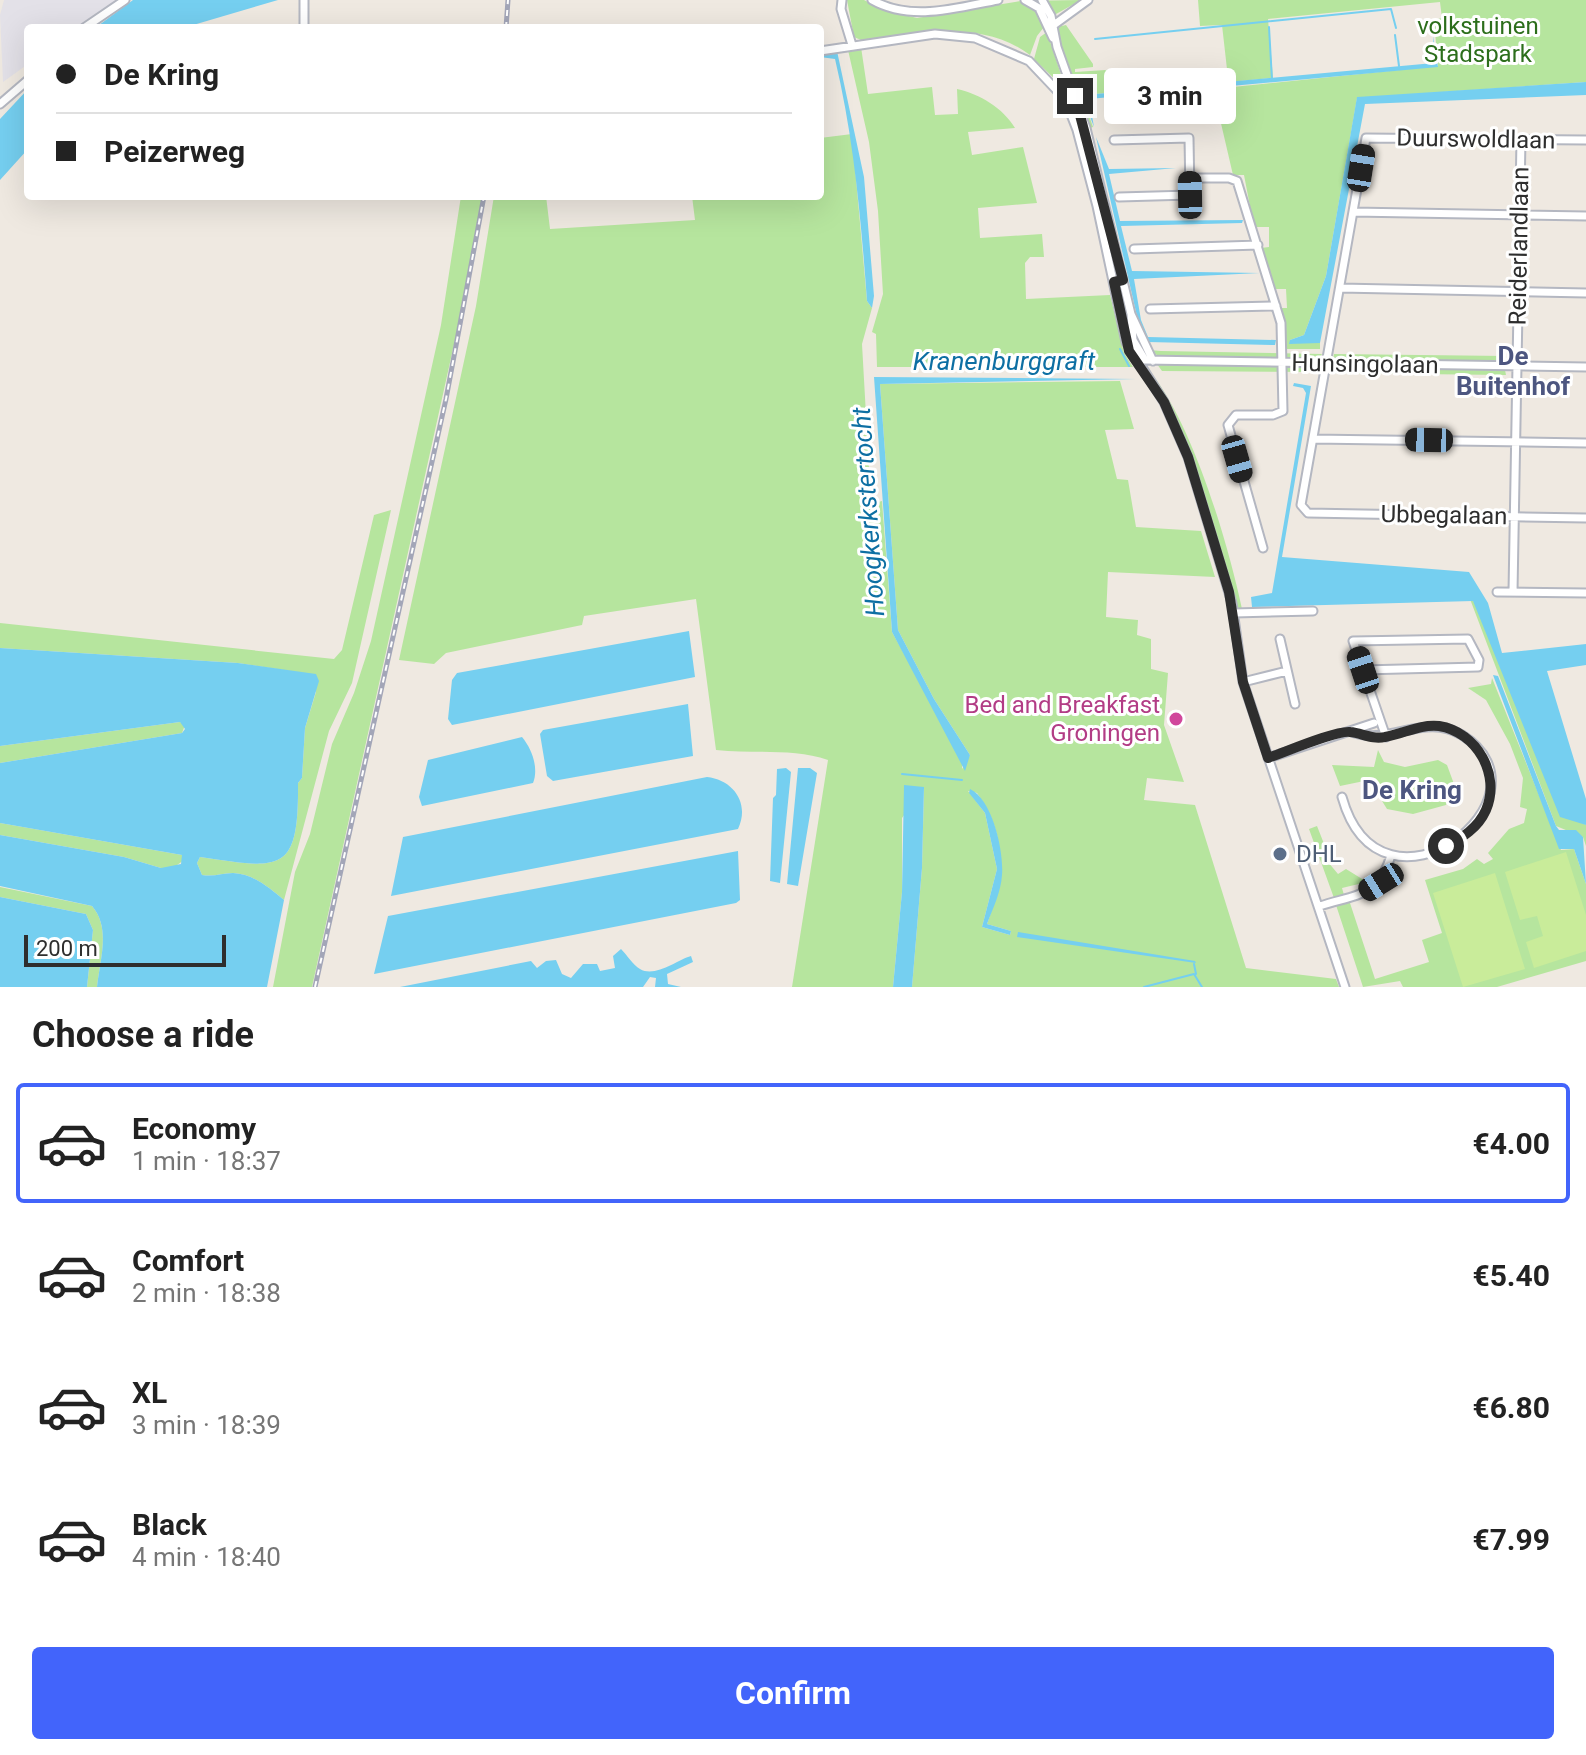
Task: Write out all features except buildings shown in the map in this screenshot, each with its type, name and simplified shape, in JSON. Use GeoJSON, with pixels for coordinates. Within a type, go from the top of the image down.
{"type":"FeatureCollection","features":[{"type":"Feature","properties":{"kind":"street"},"geometry":{"type":"LineString","coordinates":[[90,24],[125,0]]}},
{"type":"Feature","properties":{"kind":"street"},"geometry":{"type":"LineString","coordinates":[[304,0],[304,24]]}},
{"type":"Feature","properties":{"kind":"street"},"geometry":{"type":"LineString","coordinates":[[842,0],[841,9],[852,45]]}},
{"type":"Feature","properties":{"kind":"street"},"geometry":{"type":"LineString","coordinates":[[872,0],[893,9],[914,12],[998,0]]}},
{"type":"Feature","properties":{"kind":"street"},"geometry":{"type":"LineString","coordinates":[[1025,0],[1039,8],[1050,27]]}},
{"type":"Feature","properties":{"kind":"street"},"geometry":{"type":"LineString","coordinates":[[1042,0],[1083,117],[1123,280],[1114,282]]}},
{"type":"Feature","properties":{"kind":"street"},"geometry":{"type":"LineString","coordinates":[[1050,27],[1088,0]]}},
{"type":"Feature","properties":{"kind":"street"},"geometry":{"type":"LineString","coordinates":[[824,50],[927,35],[957,35],[1002,47],[1043,73],[1072,113],[1128,348],[1164,402],[1183,446],[1234,613],[1243,682],[1345,987]]}},
{"type":"Feature","properties":{"kind":"street"},"geometry":{"type":"LineString","coordinates":[[0,104],[24,83]]}},
{"type":"Feature","properties":{"kind":"street"},"geometry":{"type":"LineString","coordinates":[[1114,140],[1189,138],[1190,195],[1119,197]]}},
{"type":"Feature","properties":{"kind":"street","name":"Duurswoldlaan"},"geometry":{"type":"LineString","coordinates":[[1353,212],[1366,138],[1586,140]]}},
{"type":"Feature","properties":{"kind":"street","name":"Reiderlandlaan"},"geometry":{"type":"LineString","coordinates":[[1513,592],[1521,139]]}},
{"type":"Feature","properties":{"kind":"street"},"geometry":{"type":"LineString","coordinates":[[1190,178],[1235,179],[1276,306],[1284,363],[1283,411],[1273,415],[1236,415],[1228,425],[1263,548]]}},
{"type":"Feature","properties":{"kind":"street"},"geometry":{"type":"LineString","coordinates":[[1586,216],[1353,212],[1313,439],[1586,443]]}},
{"type":"Feature","properties":{"kind":"street"},"geometry":{"type":"LineString","coordinates":[[1134,249],[1258,245]]}},
{"type":"Feature","properties":{"kind":"street","name":"Hunsingolaan"},"geometry":{"type":"LineString","coordinates":[[1123,280],[1133,340],[1149,360],[1586,367]]}},
{"type":"Feature","properties":{"kind":"street"},"geometry":{"type":"LineString","coordinates":[[1340,288],[1586,293]]}},
{"type":"Feature","properties":{"kind":"street"},"geometry":{"type":"LineString","coordinates":[[1150,309],[1276,306]]}},
{"type":"Feature","properties":{"kind":"street","name":"Ubbegalaan"},"geometry":{"type":"LineString","coordinates":[[1313,439],[1303,511],[1586,518]]}},
{"type":"Feature","properties":{"kind":"street"},"geometry":{"type":"LineString","coordinates":[[1497,592],[1586,593]]}},
{"type":"Feature","properties":{"kind":"street"},"geometry":{"type":"LineString","coordinates":[[1234,613],[1313,611]]}},
{"type":"Feature","properties":{"kind":"street"},"geometry":{"type":"LineString","coordinates":[[1280,639],[1295,704]]}},
{"type":"Feature","properties":{"kind":"street"},"geometry":{"type":"LineString","coordinates":[[1363,670],[1478,667],[1479,660],[1468,639],[1353,641],[1386,737]]}},
{"type":"Feature","properties":{"kind":"street"},"geometry":{"type":"LineString","coordinates":[[1243,682],[1287,671]]}},
{"type":"Feature","properties":{"kind":"street"},"geometry":{"type":"LineString","coordinates":[[1268,758],[1374,723]]}},
{"type":"Feature","properties":{"kind":"street"},"geometry":{"type":"LineString","coordinates":[[1342,797],[1359,836],[1391,855],[1433,851],[1467,834],[1486,810],[1490,783],[1488,768],[1478,749],[1450,729],[1425,726],[1386,737],[1360,736],[1349,731]]}},
{"type":"Feature","properties":{"kind":"street"},"geometry":{"type":"LineString","coordinates":[[1320,906],[1366,891],[1381,882],[1391,855]]}},
{"type":"Feature","properties":{"kind":"shaded area"},"geometry":{"type":"Polygon","coordinates":[[[4,0],[119,0],[86,24],[24,24],[24,67],[3,82],[0,15],[4,0]]]}},
{"type":"Feature","properties":{"kind":"green space"},"geometry":{"type":"Polygon","coordinates":[[[847,0],[864,0],[884,10],[917,18],[1021,1],[1081,0],[1049,18],[1038,10],[1044,27],[1030,55],[991,36],[948,31],[861,40],[854,37],[847,0]]]}},
{"type":"Feature","properties":{"kind":"green space","name":"volkstuinen Stadspark"},"geometry":{"type":"Polygon","coordinates":[[[1198,0],[1586,0],[1586,82],[1357,98],[1326,276],[1304,335],[1290,340],[1320,343],[1320,349],[1286,349],[1280,308],[1287,308],[1286,289],[1274,289],[1261,248],[1269,247],[1269,227],[1254,227],[1244,175],[1233,175],[1213,89],[1438,66],[1434,20],[1442,18],[1440,2],[1268,19],[1273,78],[1085,95],[1077,81],[1093,127],[1090,128],[1058,38],[1057,27],[1066,25],[1093,64],[1093,67],[1075,69],[1075,72],[1121,69],[1123,86],[1228,78],[1222,25],[1200,26],[1198,0]]]}},
{"type":"Feature","properties":{"kind":"green space"},"geometry":{"type":"Polygon","coordinates":[[[1047,32],[1071,105],[1062,86],[1034,59],[1040,37],[1047,32]]]}},
{"type":"Feature","properties":{"kind":"green space"},"geometry":{"type":"Polygon","coordinates":[[[861,47],[868,94],[932,87],[935,115],[958,114],[957,89],[990,103],[1010,121],[1015,128],[968,132],[972,155],[1023,147],[1037,203],[978,208],[980,238],[1042,234],[1044,257],[1030,257],[1025,263],[1026,299],[1110,295],[1124,353],[1133,367],[877,367],[876,334],[872,332],[883,294],[878,211],[869,142],[848,50],[861,47]]]}},
{"type":"Feature","properties":{"kind":"green space"},"geometry":{"type":"Polygon","coordinates":[[[852,134],[867,301],[872,308],[862,344],[871,504],[882,501],[892,632],[962,759],[962,769],[970,755],[934,699],[898,630],[880,384],[1120,381],[1134,429],[1105,430],[1117,479],[1128,480],[1136,527],[1201,531],[1215,577],[1108,572],[1106,617],[1138,620],[1137,635],[1151,639],[1151,669],[1168,673],[1164,725],[1184,782],[1147,778],[1144,800],[1195,805],[1246,968],[1336,979],[1339,987],[912,987],[922,868],[924,788],[902,818],[902,892],[893,987],[792,987],[828,760],[787,753],[716,750],[696,599],[584,616],[582,625],[446,653],[434,664],[399,660],[476,306],[493,200],[546,200],[550,229],[695,220],[692,200],[824,200],[824,138],[852,134]],[[968,791],[985,813],[997,869],[982,927],[1010,935],[1011,931],[987,924],[997,890],[1000,857],[994,825],[977,793],[968,791]]]}},
{"type":"Feature","properties":{"kind":"green space"},"geometry":{"type":"Polygon","coordinates":[[[460,200],[481,200],[464,299],[312,987],[273,987],[295,872],[310,834],[332,744],[354,693],[371,641],[441,325],[460,200]]]}},
{"type":"Feature","properties":{"kind":"green space"},"geometry":{"type":"Polygon","coordinates":[[[1149,350],[1322,354],[1318,360],[1160,357],[1149,350]]]}},
{"type":"Feature","properties":{"kind":"green space"},"geometry":{"type":"Polygon","coordinates":[[[1334,354],[1506,356],[1507,362],[1333,359],[1334,354]]]}},
{"type":"Feature","properties":{"kind":"green space"},"geometry":{"type":"Polygon","coordinates":[[[1157,364],[1320,367],[1319,372],[1162,371],[1157,364]]]}},
{"type":"Feature","properties":{"kind":"green space"},"geometry":{"type":"Polygon","coordinates":[[[1328,368],[1505,370],[1506,375],[1327,373],[1328,368]]]}},
{"type":"Feature","properties":{"kind":"green space"},"geometry":{"type":"Polygon","coordinates":[[[1151,373],[1166,395],[1195,453],[1228,552],[1242,609],[1236,607],[1182,433],[1151,373]]]}},
{"type":"Feature","properties":{"kind":"green space"},"geometry":{"type":"Polygon","coordinates":[[[391,510],[352,683],[329,731],[284,900],[248,876],[233,873],[202,875],[197,863],[200,857],[267,863],[280,859],[289,850],[297,813],[298,783],[302,778],[305,728],[316,692],[316,675],[238,663],[0,648],[0,623],[334,659],[342,650],[374,515],[391,510]]]}},
{"type":"Feature","properties":{"kind":"green space"},"geometry":{"type":"Polygon","coordinates":[[[1470,599],[1476,603],[1579,821],[1586,825],[1586,846],[1583,837],[1556,826],[1470,599]]]}},
{"type":"Feature","properties":{"kind":"green space"},"geometry":{"type":"Polygon","coordinates":[[[1492,678],[1561,850],[1574,849],[1586,884],[1586,961],[1497,987],[1403,987],[1400,981],[1363,987],[1336,905],[1349,900],[1375,979],[1429,962],[1422,940],[1442,933],[1425,880],[1463,869],[1477,859],[1484,864],[1493,859],[1488,853],[1509,829],[1524,823],[1527,809],[1520,807],[1523,778],[1510,744],[1486,700],[1468,688],[1491,684],[1492,678]]]}},
{"type":"Feature","properties":{"kind":"green space"},"geometry":{"type":"Polygon","coordinates":[[[180,722],[185,725],[182,733],[0,763],[0,746],[180,722]]]}},
{"type":"Feature","properties":{"kind":"green space"},"geometry":{"type":"Polygon","coordinates":[[[1378,750],[1384,762],[1405,767],[1438,760],[1447,765],[1454,784],[1446,805],[1413,814],[1387,809],[1369,780],[1340,786],[1332,765],[1374,767],[1378,750]]]}},
{"type":"Feature","properties":{"kind":"green space"},"geometry":{"type":"Polygon","coordinates":[[[0,823],[182,855],[184,860],[173,868],[161,868],[124,857],[0,835],[0,823]]]}},
{"type":"Feature","properties":{"kind":"green space"},"geometry":{"type":"Polygon","coordinates":[[[1317,826],[1330,859],[1328,862],[1338,874],[1346,869],[1367,882],[1342,888],[1344,895],[1334,898],[1309,829],[1317,826]]]}},
{"type":"Feature","properties":{"kind":"green space"},"geometry":{"type":"Polygon","coordinates":[[[1566,852],[1586,915],[1586,951],[1534,968],[1526,942],[1543,936],[1537,916],[1520,920],[1505,872],[1566,852]]]}},
{"type":"Feature","properties":{"kind":"green space"},"geometry":{"type":"Polygon","coordinates":[[[1495,873],[1525,969],[1463,987],[1433,893],[1495,873]]]}},
{"type":"Feature","properties":{"kind":"green space"},"geometry":{"type":"Polygon","coordinates":[[[0,887],[92,906],[103,934],[97,987],[87,987],[93,930],[86,914],[0,897],[0,887]]]}},
{"type":"Feature","properties":{"kind":"water"},"geometry":{"type":"Polygon","coordinates":[[[133,0],[278,0],[197,24],[100,24],[133,0]]]}},
{"type":"Feature","properties":{"kind":"water"},"geometry":{"type":"Polygon","coordinates":[[[1433,36],[1438,67],[1089,99],[1094,127],[1077,83],[1085,95],[1434,63],[1433,36]]]}},
{"type":"Feature","properties":{"kind":"water"},"geometry":{"type":"Polygon","coordinates":[[[837,51],[864,177],[874,296],[872,308],[867,301],[856,179],[842,89],[835,59],[824,56],[837,51]]]}},
{"type":"Feature","properties":{"kind":"water"},"geometry":{"type":"Polygon","coordinates":[[[1586,82],[1586,95],[1365,104],[1320,343],[1289,344],[1290,340],[1304,335],[1326,276],[1357,97],[1586,82]]]}},
{"type":"Feature","properties":{"kind":"water"},"geometry":{"type":"Polygon","coordinates":[[[24,93],[24,153],[0,180],[0,119],[24,93]]]}},
{"type":"Feature","properties":{"kind":"water"},"geometry":{"type":"Polygon","coordinates":[[[1096,137],[1109,169],[1176,168],[1109,174],[1120,221],[1243,220],[1242,223],[1121,226],[1132,271],[1260,273],[1134,279],[1141,320],[1148,337],[1276,340],[1275,345],[1148,342],[1139,325],[1096,137]]]}},
{"type":"Feature","properties":{"kind":"water"},"geometry":{"type":"Polygon","coordinates":[[[874,377],[1136,379],[880,384],[898,630],[934,699],[970,755],[965,771],[892,632],[874,377]]]}},
{"type":"Feature","properties":{"kind":"water"},"geometry":{"type":"Polygon","coordinates":[[[1294,383],[1311,386],[1282,557],[1469,572],[1488,603],[1502,653],[1586,644],[1586,665],[1547,671],[1586,799],[1586,825],[1560,817],[1473,601],[1252,607],[1251,597],[1272,593],[1306,393],[1303,388],[1293,386],[1294,383]]]}},
{"type":"Feature","properties":{"kind":"water"},"geometry":{"type":"Polygon","coordinates":[[[689,631],[695,677],[452,725],[448,719],[452,680],[457,673],[689,631]]]}},
{"type":"Feature","properties":{"kind":"water"},"geometry":{"type":"Polygon","coordinates":[[[0,648],[238,663],[316,674],[319,681],[305,728],[302,778],[298,783],[297,813],[289,850],[280,859],[267,863],[200,857],[197,863],[202,875],[233,873],[248,876],[284,900],[267,987],[97,987],[103,934],[92,906],[0,886],[0,835],[124,857],[161,868],[181,864],[182,855],[0,823],[0,763],[182,733],[185,729],[180,722],[0,746],[0,648]]]}},
{"type":"Feature","properties":{"kind":"water"},"geometry":{"type":"Polygon","coordinates":[[[1493,675],[1498,676],[1556,826],[1559,830],[1576,830],[1583,837],[1586,884],[1574,849],[1559,849],[1493,675]]]}},
{"type":"Feature","properties":{"kind":"water"},"geometry":{"type":"Polygon","coordinates":[[[688,704],[693,756],[553,781],[547,776],[540,734],[543,730],[688,704]]]}},
{"type":"Feature","properties":{"kind":"water"},"geometry":{"type":"Polygon","coordinates":[[[522,737],[534,759],[533,783],[422,806],[419,797],[428,760],[522,737]]]}},
{"type":"Feature","properties":{"kind":"water"},"geometry":{"type":"Polygon","coordinates":[[[786,768],[791,772],[780,883],[770,881],[773,798],[776,795],[777,769],[786,768]]]}},
{"type":"Feature","properties":{"kind":"water"},"geometry":{"type":"Polygon","coordinates":[[[798,768],[810,768],[817,773],[798,886],[787,884],[798,768]]]}},
{"type":"Feature","properties":{"kind":"water"},"geometry":{"type":"Polygon","coordinates":[[[707,777],[725,783],[737,795],[742,811],[738,829],[391,896],[403,837],[707,777]]]}},
{"type":"Feature","properties":{"kind":"water"},"geometry":{"type":"Polygon","coordinates":[[[904,785],[924,787],[922,868],[912,987],[893,987],[902,892],[904,785]]]}},
{"type":"Feature","properties":{"kind":"water"},"geometry":{"type":"Polygon","coordinates":[[[970,789],[978,795],[991,815],[1001,853],[1000,888],[987,924],[1011,931],[1010,935],[982,927],[997,869],[985,813],[969,793],[970,789]]]}},
{"type":"Feature","properties":{"kind":"water"},"geometry":{"type":"Polygon","coordinates":[[[738,851],[740,900],[736,903],[374,974],[388,916],[738,851]]]}},
{"type":"Feature","properties":{"kind":"water"},"geometry":{"type":"Polygon","coordinates":[[[0,897],[86,914],[93,930],[87,987],[0,987],[0,897]]]}},
{"type":"Feature","properties":{"kind":"water"},"geometry":{"type":"Polygon","coordinates":[[[1018,932],[1195,961],[1196,963],[1017,937],[1018,932]]]}},
{"type":"Feature","properties":{"kind":"water"},"geometry":{"type":"Polygon","coordinates":[[[621,949],[635,965],[646,971],[659,970],[691,956],[693,962],[667,974],[668,984],[681,987],[655,987],[656,978],[650,977],[643,987],[400,987],[531,961],[537,968],[546,961],[556,960],[562,974],[571,978],[583,964],[597,964],[600,971],[615,968],[613,956],[621,949]]]}},
{"type":"Feature","properties":{"kind":"waterway"},"geometry":{"type":"LineString","coordinates":[[1095,39],[1391,9],[1396,28]]}},
{"type":"Feature","properties":{"kind":"waterway"},"geometry":{"type":"LineString","coordinates":[[1269,27],[1272,80]]}},
{"type":"Feature","properties":{"kind":"waterway"},"geometry":{"type":"LineString","coordinates":[[1395,35],[1399,66]]}},
{"type":"Feature","properties":{"kind":"waterway","name":"Kranenburggraft"},"geometry":{"type":"LineString","coordinates":[[1120,349],[1129,366]]}},
{"type":"Feature","properties":{"kind":"waterway"},"geometry":{"type":"LineString","coordinates":[[902,774],[962,780]]}},
{"type":"Feature","properties":{"kind":"waterway"},"geometry":{"type":"LineString","coordinates":[[1194,964],[1196,974]]}},
{"type":"Feature","properties":{"kind":"waterway"},"geometry":{"type":"LineString","coordinates":[[1144,987],[1194,974],[1202,987]]}},
{"type":"Feature","properties":{"kind":"railway"},"geometry":{"type":"LineString","coordinates":[[506,24],[508,0]]}},
{"type":"Feature","properties":{"kind":"railway"},"geometry":{"type":"LineString","coordinates":[[315,987],[446,399],[483,200]]}},
{"type":"Feature","properties":{"kind":"place","name":"Bed and Breakfast Groningen"},"geometry":{"type":"Point","coordinates":[1176,719]}},
{"type":"Feature","properties":{"kind":"place","name":"DHL"},"geometry":{"type":"Point","coordinates":[1280,854]}},
{"type":"Feature","properties":{"kind":"district","name":"De Buitenhof"},"geometry":{"type":"Point","coordinates":[1513,371]}},
{"type":"Feature","properties":{"kind":"district","name":"De Kring"},"geometry":{"type":"Point","coordinates":[1412,790]}},
{"type":"Feature","properties":{"kind":"route"},"geometry":{"type":"LineString","coordinates":[[1075,96],[1093,154],[1123,280],[1114,282],[1126,342],[1130,353],[1164,402],[1188,457],[1229,592],[1243,682],[1268,758],[1349,731],[1360,736],[1381,738],[1414,728],[1438,726],[1461,734],[1484,758],[1490,783],[1489,797],[1486,810],[1477,824],[1446,846]]}},
{"type":"Feature","properties":{"kind":"water label","name":"Hoogkerkstertocht"},"geometry":{"type":"Point","coordinates":[868,512]}}]}
